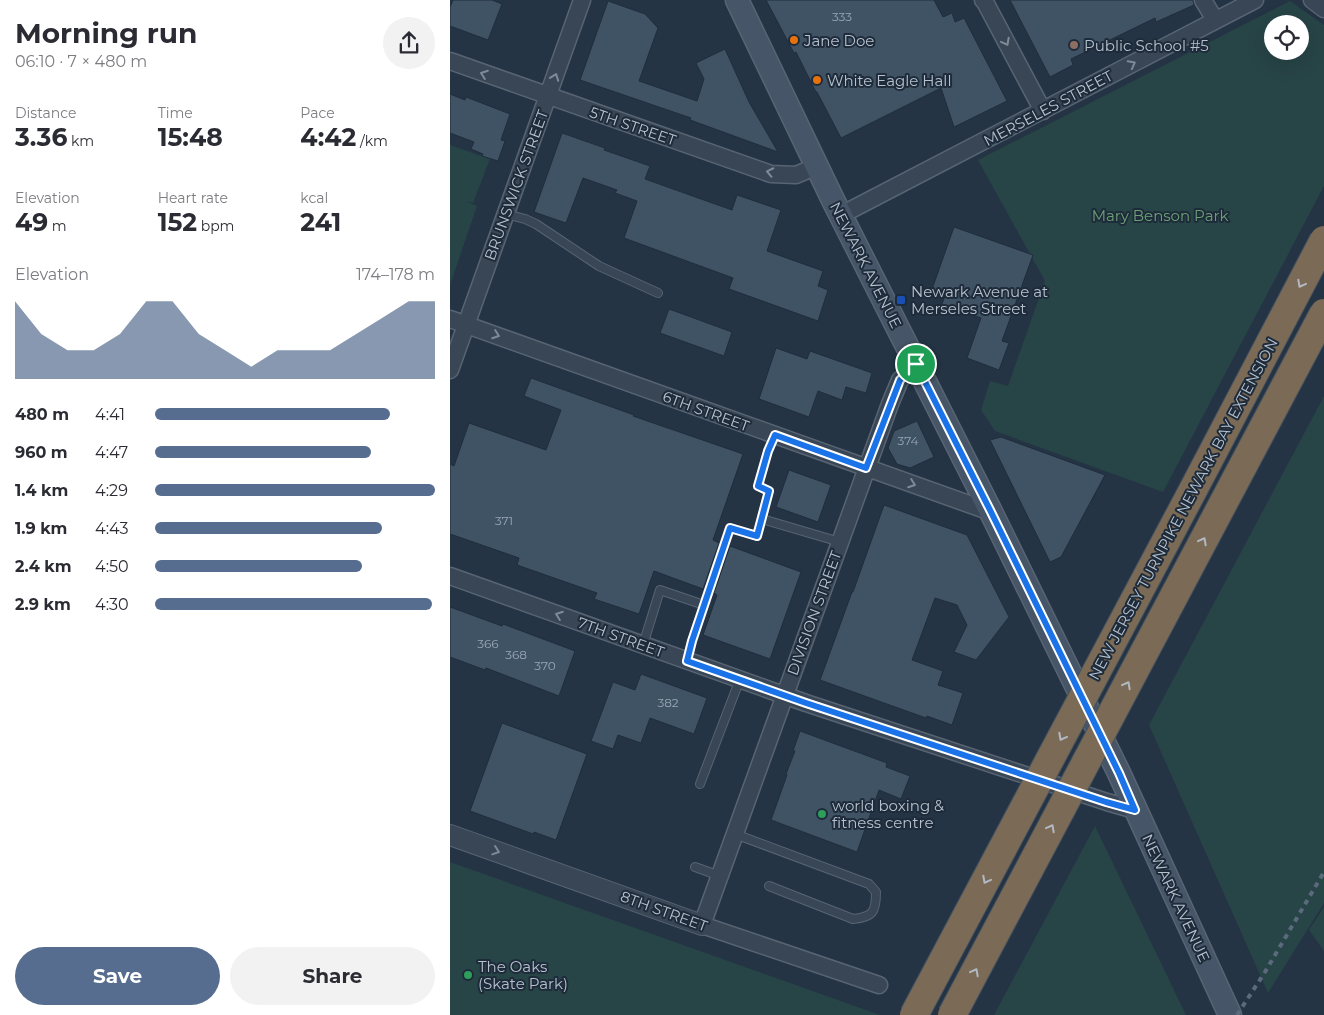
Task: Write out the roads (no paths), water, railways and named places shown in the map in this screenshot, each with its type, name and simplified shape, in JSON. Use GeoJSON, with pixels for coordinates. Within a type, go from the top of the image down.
{"type":"FeatureCollection","features":[{"type":"Feature","properties":{"kind":"highway","name":"NEW JERSEY TURNPIKE NEWARK BAY EXTENSION"},"geometry":{"type":"LineString","coordinates":[[914,1015],[1324,240]]}},
{"type":"Feature","properties":{"kind":"highway"},"geometry":{"type":"LineString","coordinates":[[952,1015],[1324,312]]}},
{"type":"Feature","properties":{"kind":"main road","name":"NEWARK AVENUE"},"geometry":{"type":"LineString","coordinates":[[737,0],[841,216],[991,512],[1119,773],[1230,1015]]}},
{"type":"Feature","properties":{"kind":"street","name":"BRUNSWICK STREET"},"geometry":{"type":"LineString","coordinates":[[450,370],[582,0]]}},
{"type":"Feature","properties":{"kind":"street"},"geometry":{"type":"LineString","coordinates":[[983,0],[1042,111]]}},
{"type":"Feature","properties":{"kind":"street"},"geometry":{"type":"LineString","coordinates":[[1204,0],[1216,20]]}},
{"type":"Feature","properties":{"kind":"street","name":"MERSELES STREET"},"geometry":{"type":"LineString","coordinates":[[841,216],[1255,0]]}},
{"type":"Feature","properties":{"kind":"street"},"geometry":{"type":"LineString","coordinates":[[1312,0],[1324,8]]}},
{"type":"Feature","properties":{"kind":"street","name":"5TH STREET"},"geometry":{"type":"LineString","coordinates":[[450,61],[770,174],[796,175],[817,166]]}},
{"type":"Feature","properties":{"kind":"street","name":"6TH STREET"},"geometry":{"type":"LineString","coordinates":[[450,319],[991,512]]}},
{"type":"Feature","properties":{"kind":"street","name":"DIVISION STREET"},"geometry":{"type":"LineString","coordinates":[[702,925],[866,468],[900,380],[916,364]]}},
{"type":"Feature","properties":{"kind":"street","name":"7TH STREET"},"geometry":{"type":"LineString","coordinates":[[450,576],[785,695],[1135,810]]}},
{"type":"Feature","properties":{"kind":"street","name":"8TH STREET"},"geometry":{"type":"LineString","coordinates":[[450,835],[702,925],[880,985]]}},
{"type":"Feature","properties":{"kind":"lane"},"geometry":{"type":"LineString","coordinates":[[506,214],[536,224],[599,266],[658,293]]}},
{"type":"Feature","properties":{"kind":"lane"},"geometry":{"type":"LineString","coordinates":[[687,661],[730,528],[757,536],[769,491],[758,486],[768,451],[775,435]]}},
{"type":"Feature","properties":{"kind":"lane"},"geometry":{"type":"LineString","coordinates":[[762,519],[840,542]]}},
{"type":"Feature","properties":{"kind":"lane"},"geometry":{"type":"LineString","coordinates":[[642,644],[660,590],[704,605]]}},
{"type":"Feature","properties":{"kind":"lane"},"geometry":{"type":"LineString","coordinates":[[700,784],[740,679]]}},
{"type":"Feature","properties":{"kind":"lane"},"geometry":{"type":"LineString","coordinates":[[735,834],[868,884],[876,892],[876,903],[872,912],[865,918],[853,919],[769,886]]}},
{"type":"Feature","properties":{"kind":"lane"},"geometry":{"type":"LineString","coordinates":[[694,866],[720,876]]}},
{"type":"Feature","properties":{"kind":"railway"},"geometry":{"type":"LineString","coordinates":[[1237,1015],[1265,972],[1324,872]]}},
{"type":"Feature","properties":{"kind":"place","name":"Jane Doe"},"geometry":{"type":"Point","coordinates":[794,40]}},
{"type":"Feature","properties":{"kind":"place","name":"Public School #5"},"geometry":{"type":"Point","coordinates":[1074,45]}},
{"type":"Feature","properties":{"kind":"place","name":"White Eagle Hall"},"geometry":{"type":"Point","coordinates":[817,80]}},
{"type":"Feature","properties":{"kind":"place","name":"Newark Avenue at Merseles Street"},"geometry":{"type":"Point","coordinates":[901,300]}},
{"type":"Feature","properties":{"kind":"place","name":"world boxing & fitness centre"},"geometry":{"type":"Point","coordinates":[822,814]}},
{"type":"Feature","properties":{"kind":"place","name":"The Oaks (Skate Park)"},"geometry":{"type":"Point","coordinates":[468,975]}},
{"type":"Feature","properties":{"kind":"park label","name":"Mary Benson Park"},"geometry":{"type":"Point","coordinates":[1160,215]}}]}
